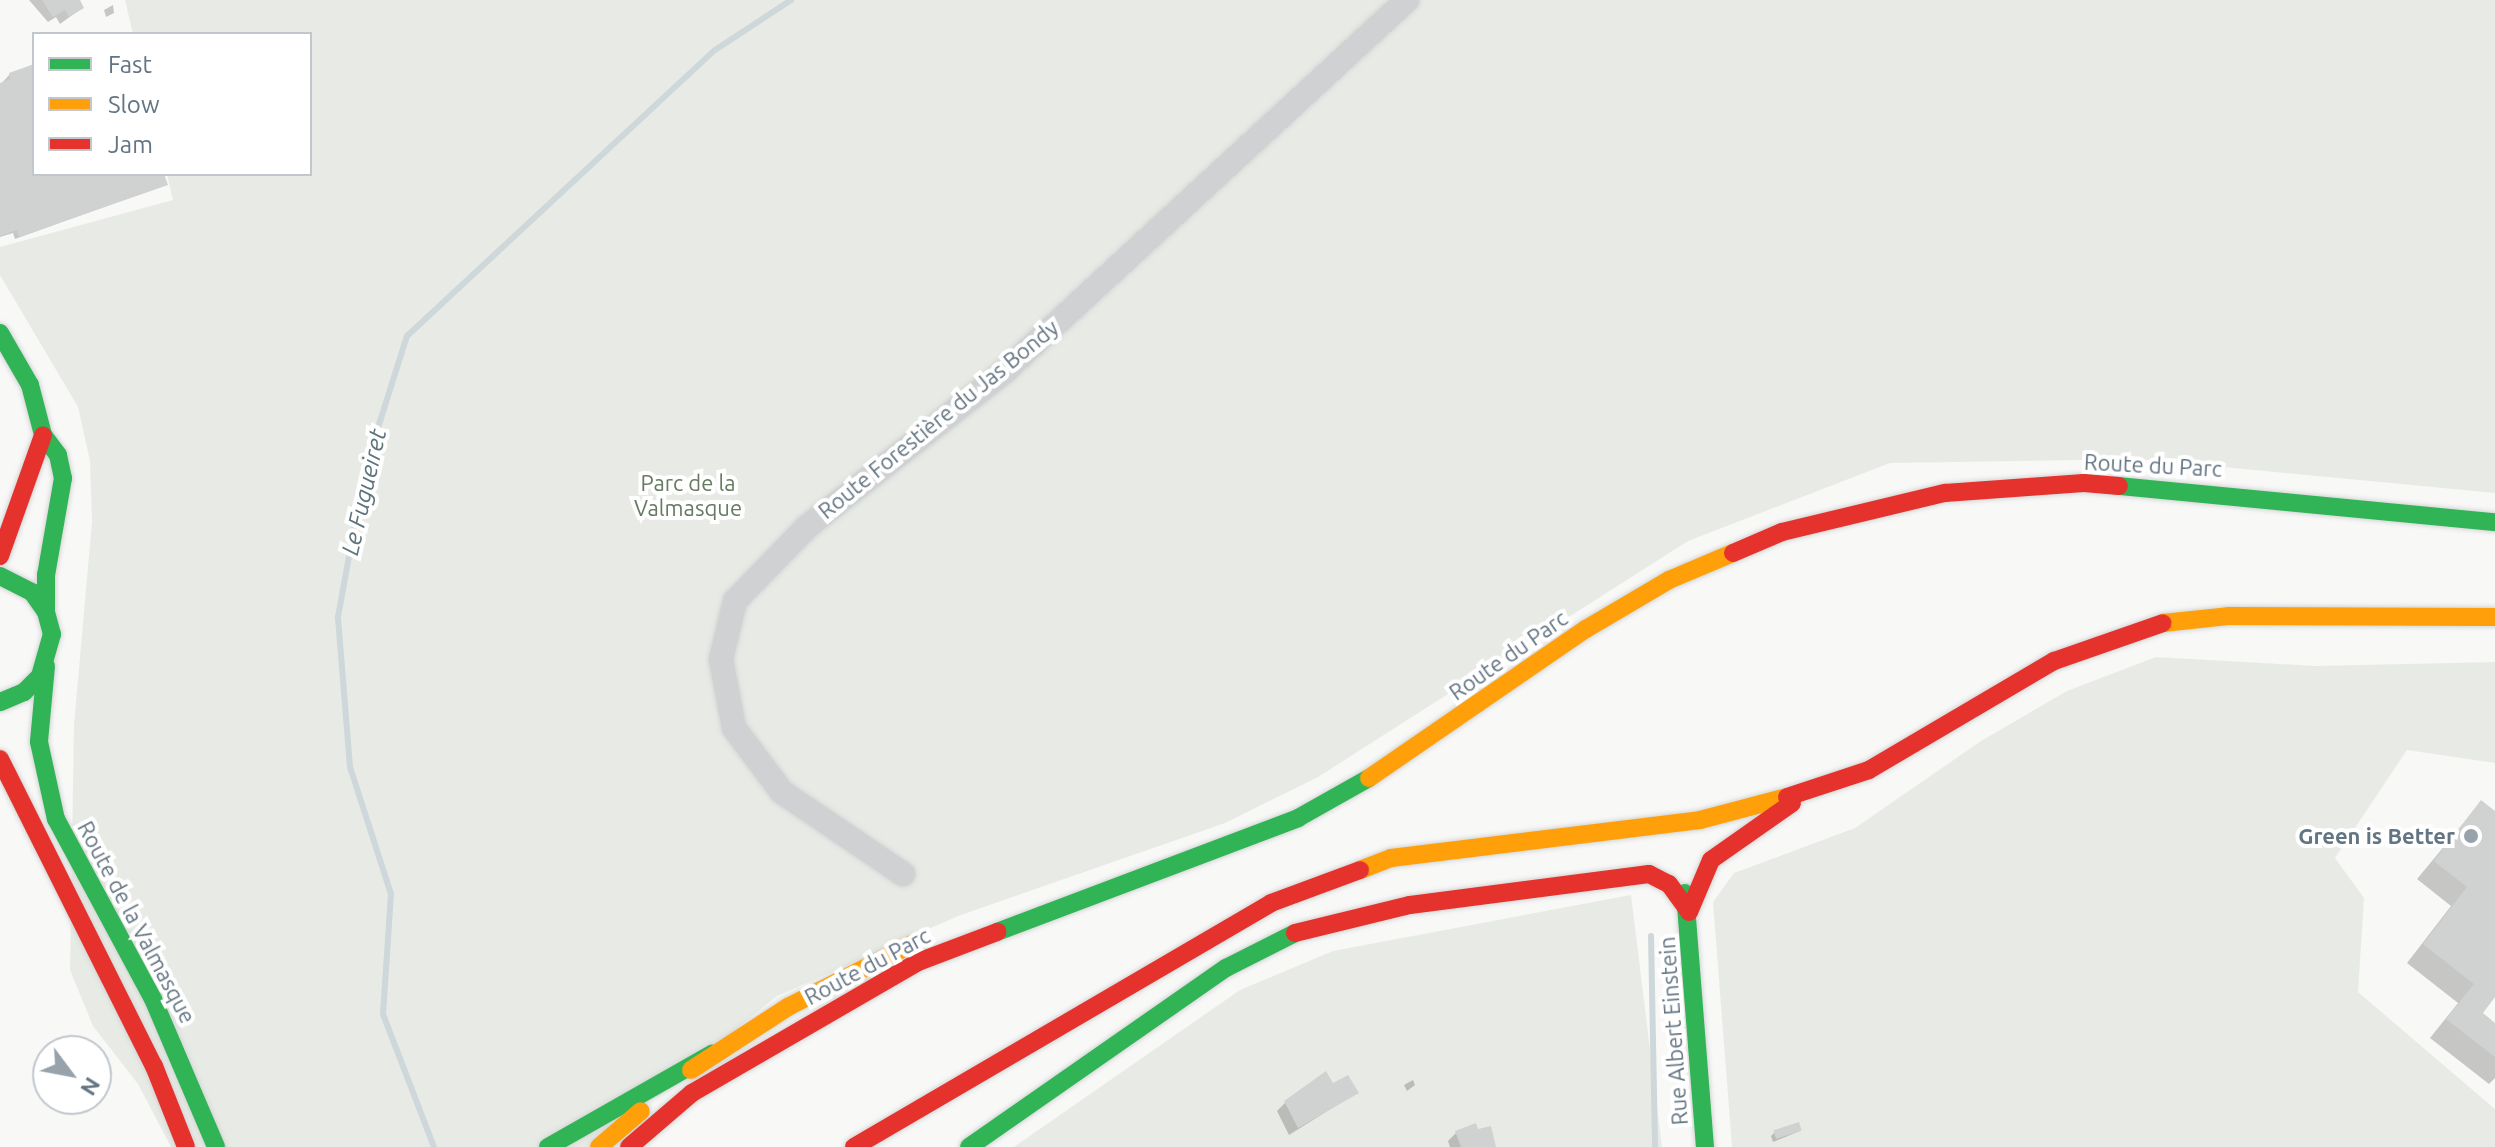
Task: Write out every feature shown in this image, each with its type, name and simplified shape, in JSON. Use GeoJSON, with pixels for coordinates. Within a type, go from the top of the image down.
{"type":"FeatureCollection","features":[{"type":"Feature","properties":{"kind":"main road"},"geometry":{"type":"LineString","coordinates":[[0,333],[30,385],[43,435],[58,455],[63,478],[46,575],[46,612]]}},
{"type":"Feature","properties":{"kind":"main road"},"geometry":{"type":"LineString","coordinates":[[0,556],[43,435]]}},
{"type":"Feature","properties":{"kind":"main road","name":"Route du Parc"},"geometry":{"type":"LineString","coordinates":[[629,1147],[692,1093],[918,962],[1298,818],[1402,759],[1586,629],[1669,580],[1782,532],[1863,508],[1945,493],[2084,483],[2495,522]]}},
{"type":"Feature","properties":{"kind":"main road"},"geometry":{"type":"LineString","coordinates":[[0,576],[23,585],[46,612]]}},
{"type":"Feature","properties":{"kind":"main road","name":"Route de la Valmasque"},"geometry":{"type":"LineString","coordinates":[[46,612],[52,634],[38,711],[39,742],[56,819],[153,999],[216,1147]]}},
{"type":"Feature","properties":{"kind":"main road"},"geometry":{"type":"LineString","coordinates":[[854,1147],[929,1107],[1271,903],[1391,858],[1700,820],[1809,791],[1869,770],[2054,661],[2134,629],[2228,616],[2495,617]]}},
{"type":"Feature","properties":{"kind":"main road"},"geometry":{"type":"LineString","coordinates":[[0,702],[33,685],[46,666]]}},
{"type":"Feature","properties":{"kind":"main road"},"geometry":{"type":"LineString","coordinates":[[0,759],[154,1066],[186,1147]]}},
{"type":"Feature","properties":{"kind":"main road"},"geometry":{"type":"LineString","coordinates":[[1689,912],[1711,860],[1809,791]]}},
{"type":"Feature","properties":{"kind":"main road"},"geometry":{"type":"LineString","coordinates":[[1391,858],[1475,868]]}},
{"type":"Feature","properties":{"kind":"main road"},"geometry":{"type":"LineString","coordinates":[[1554,866],[1665,863],[1681,879],[1689,912]]}},
{"type":"Feature","properties":{"kind":"main road"},"geometry":{"type":"LineString","coordinates":[[969,1147],[1226,968],[1296,933],[1410,905],[1636,875],[1669,884],[1689,912]]}},
{"type":"Feature","properties":{"kind":"main road"},"geometry":{"type":"LineString","coordinates":[[548,1147],[890,953],[967,922],[1053,896],[1098,892]]}},
{"type":"Feature","properties":{"kind":"main road","name":"Rue Albert Einstein"},"geometry":{"type":"LineString","coordinates":[[1689,912],[1705,1147]]}},
{"type":"Feature","properties":{"kind":"main road"},"geometry":{"type":"LineString","coordinates":[[599,1147],[712,1054]]}},
{"type":"Feature","properties":{"kind":"main road"},"geometry":{"type":"LineString","coordinates":[[878,1147],[929,1107]]}},
{"type":"Feature","properties":{"kind":"street","name":"Route Forestière du Jas Bondy"},"geometry":{"type":"LineString","coordinates":[[903,874],[782,792],[734,728],[721,659],[735,601],[807,527],[1005,371],[1407,0]]}},
{"type":"Feature","properties":{"kind":"green space","name":"Parc de la Valmasque"},"geometry":{"type":"Polygon","coordinates":[[[125,0],[2495,0],[2495,493],[2138,459],[1890,463],[1688,541],[1318,777],[1225,823],[958,916],[777,996],[588,1147],[171,1147],[138,1084],[112,1050],[112,1035],[100,1035],[93,1026],[70,970],[74,725],[92,522],[90,461],[78,407],[0,275],[0,247],[173,200],[167,176],[312,176],[312,32],[133,32],[125,0]]]}},
{"type":"Feature","properties":{"kind":"green space"},"geometry":{"type":"Polygon","coordinates":[[[2156,657],[2316,666],[2495,662],[2495,763],[2407,750],[2335,858],[2364,898],[2358,992],[2495,1109],[2495,1147],[1732,1147],[1713,902],[1734,873],[1855,828],[1981,741],[2067,691],[2156,657]]]}},
{"type":"Feature","properties":{"kind":"green space"},"geometry":{"type":"Polygon","coordinates":[[[1631,895],[1662,1147],[1014,1147],[1240,990],[1333,951],[1631,895]]]}},
{"type":"Feature","properties":{"kind":"building"},"geometry":{"type":"Polygon","coordinates":[[[42,0],[80,0],[84,8],[69,17],[65,10],[53,17],[42,0]]]}},
{"type":"Feature","properties":{"kind":"building"},"geometry":{"type":"Polygon","coordinates":[[[32,65],[32,176],[165,176],[168,185],[19,237],[17,230],[0,236],[0,83],[10,79],[9,73],[32,65]]]}},
{"type":"Feature","properties":{"kind":"building"},"geometry":{"type":"Polygon","coordinates":[[[2481,800],[2495,811],[2495,997],[2483,1013],[2495,1023],[2495,1057],[2446,1019],[2474,984],[2423,944],[2467,887],[2434,861],[2481,800]]]}},
{"type":"Feature","properties":{"kind":"building"},"geometry":{"type":"Polygon","coordinates":[[[1326,1071],[1333,1083],[1348,1075],[1359,1093],[1298,1128],[1284,1101],[1326,1071]]]}},
{"type":"Feature","properties":{"kind":"building"},"geometry":{"type":"Polygon","coordinates":[[[1799,1122],[1802,1131],[1776,1139],[1773,1130],[1799,1122]]]}},
{"type":"Feature","properties":{"kind":"building"},"geometry":{"type":"Polygon","coordinates":[[[1476,1123],[1478,1129],[1491,1126],[1496,1147],[1461,1147],[1455,1131],[1476,1123]]]}},
{"type":"Feature","properties":{"kind":"waterway","name":"Le Fugueiret"},"geometry":{"type":"LineString","coordinates":[[434,1147],[383,1014],[391,894],[350,767],[338,617],[365,469],[407,336],[715,50],[791,0]]}},
{"type":"Feature","properties":{"kind":"waterway"},"geometry":{"type":"LineString","coordinates":[[1651,936],[1655,1147]]}},
{"type":"Feature","properties":{"kind":"traffic: fast"},"geometry":{"type":"LineString","coordinates":[[0,333],[30,385],[43,435],[58,455],[63,478],[46,575],[46,612]]}},
{"type":"Feature","properties":{"kind":"traffic: fast"},"geometry":{"type":"LineString","coordinates":[[2119,486],[2495,522]]}},
{"type":"Feature","properties":{"kind":"traffic: fast"},"geometry":{"type":"LineString","coordinates":[[0,576],[32,592],[46,612],[52,634],[40,676],[24,692],[0,702]]}},
{"type":"Feature","properties":{"kind":"traffic: fast"},"geometry":{"type":"LineString","coordinates":[[46,666],[39,742],[56,819],[153,999],[216,1147]]}},
{"type":"Feature","properties":{"kind":"traffic: fast"},"geometry":{"type":"LineString","coordinates":[[997,932],[1298,818],[1369,778]]}},
{"type":"Feature","properties":{"kind":"traffic: fast"},"geometry":{"type":"LineString","coordinates":[[1685,893],[1705,1147]]}},
{"type":"Feature","properties":{"kind":"traffic: fast"},"geometry":{"type":"LineString","coordinates":[[969,1147],[1226,968],[1295,933]]}},
{"type":"Feature","properties":{"kind":"traffic: fast"},"geometry":{"type":"LineString","coordinates":[[548,1147],[712,1054]]}},
{"type":"Feature","properties":{"kind":"traffic: slow"},"geometry":{"type":"LineString","coordinates":[[1369,778],[1586,629],[1669,580],[1733,553]]}},
{"type":"Feature","properties":{"kind":"traffic: slow"},"geometry":{"type":"LineString","coordinates":[[2163,623],[2228,616],[2495,617]]}},
{"type":"Feature","properties":{"kind":"traffic: slow"},"geometry":{"type":"LineString","coordinates":[[1360,870],[1391,858],[1700,820],[1787,797]]}},
{"type":"Feature","properties":{"kind":"traffic: slow"},"geometry":{"type":"LineString","coordinates":[[691,1070],[788,1007],[912,944]]}},
{"type":"Feature","properties":{"kind":"traffic: slow"},"geometry":{"type":"LineString","coordinates":[[599,1147],[641,1111]]}},
{"type":"Feature","properties":{"kind":"traffic: jam"},"geometry":{"type":"LineString","coordinates":[[0,556],[43,435]]}},
{"type":"Feature","properties":{"kind":"traffic: jam"},"geometry":{"type":"LineString","coordinates":[[1733,553],[1782,532],[1945,493],[2084,483],[2119,486]]}},
{"type":"Feature","properties":{"kind":"traffic: jam"},"geometry":{"type":"LineString","coordinates":[[1787,797],[1869,770],[2054,661],[2163,623]]}},
{"type":"Feature","properties":{"kind":"traffic: jam"},"geometry":{"type":"LineString","coordinates":[[0,759],[154,1066],[186,1147]]}},
{"type":"Feature","properties":{"kind":"traffic: jam"},"geometry":{"type":"LineString","coordinates":[[1689,912],[1711,860],[1792,803]]}},
{"type":"Feature","properties":{"kind":"traffic: jam"},"geometry":{"type":"LineString","coordinates":[[854,1147],[1271,903],[1360,870]]}},
{"type":"Feature","properties":{"kind":"traffic: jam"},"geometry":{"type":"LineString","coordinates":[[1295,933],[1410,905],[1649,874],[1669,884],[1689,912]]}},
{"type":"Feature","properties":{"kind":"traffic: jam"},"geometry":{"type":"LineString","coordinates":[[629,1147],[692,1093],[918,962],[997,932]]}},
{"type":"Feature","properties":{"kind":"place","name":"Green is Better"},"geometry":{"type":"Point","coordinates":[2471,836]}}]}
